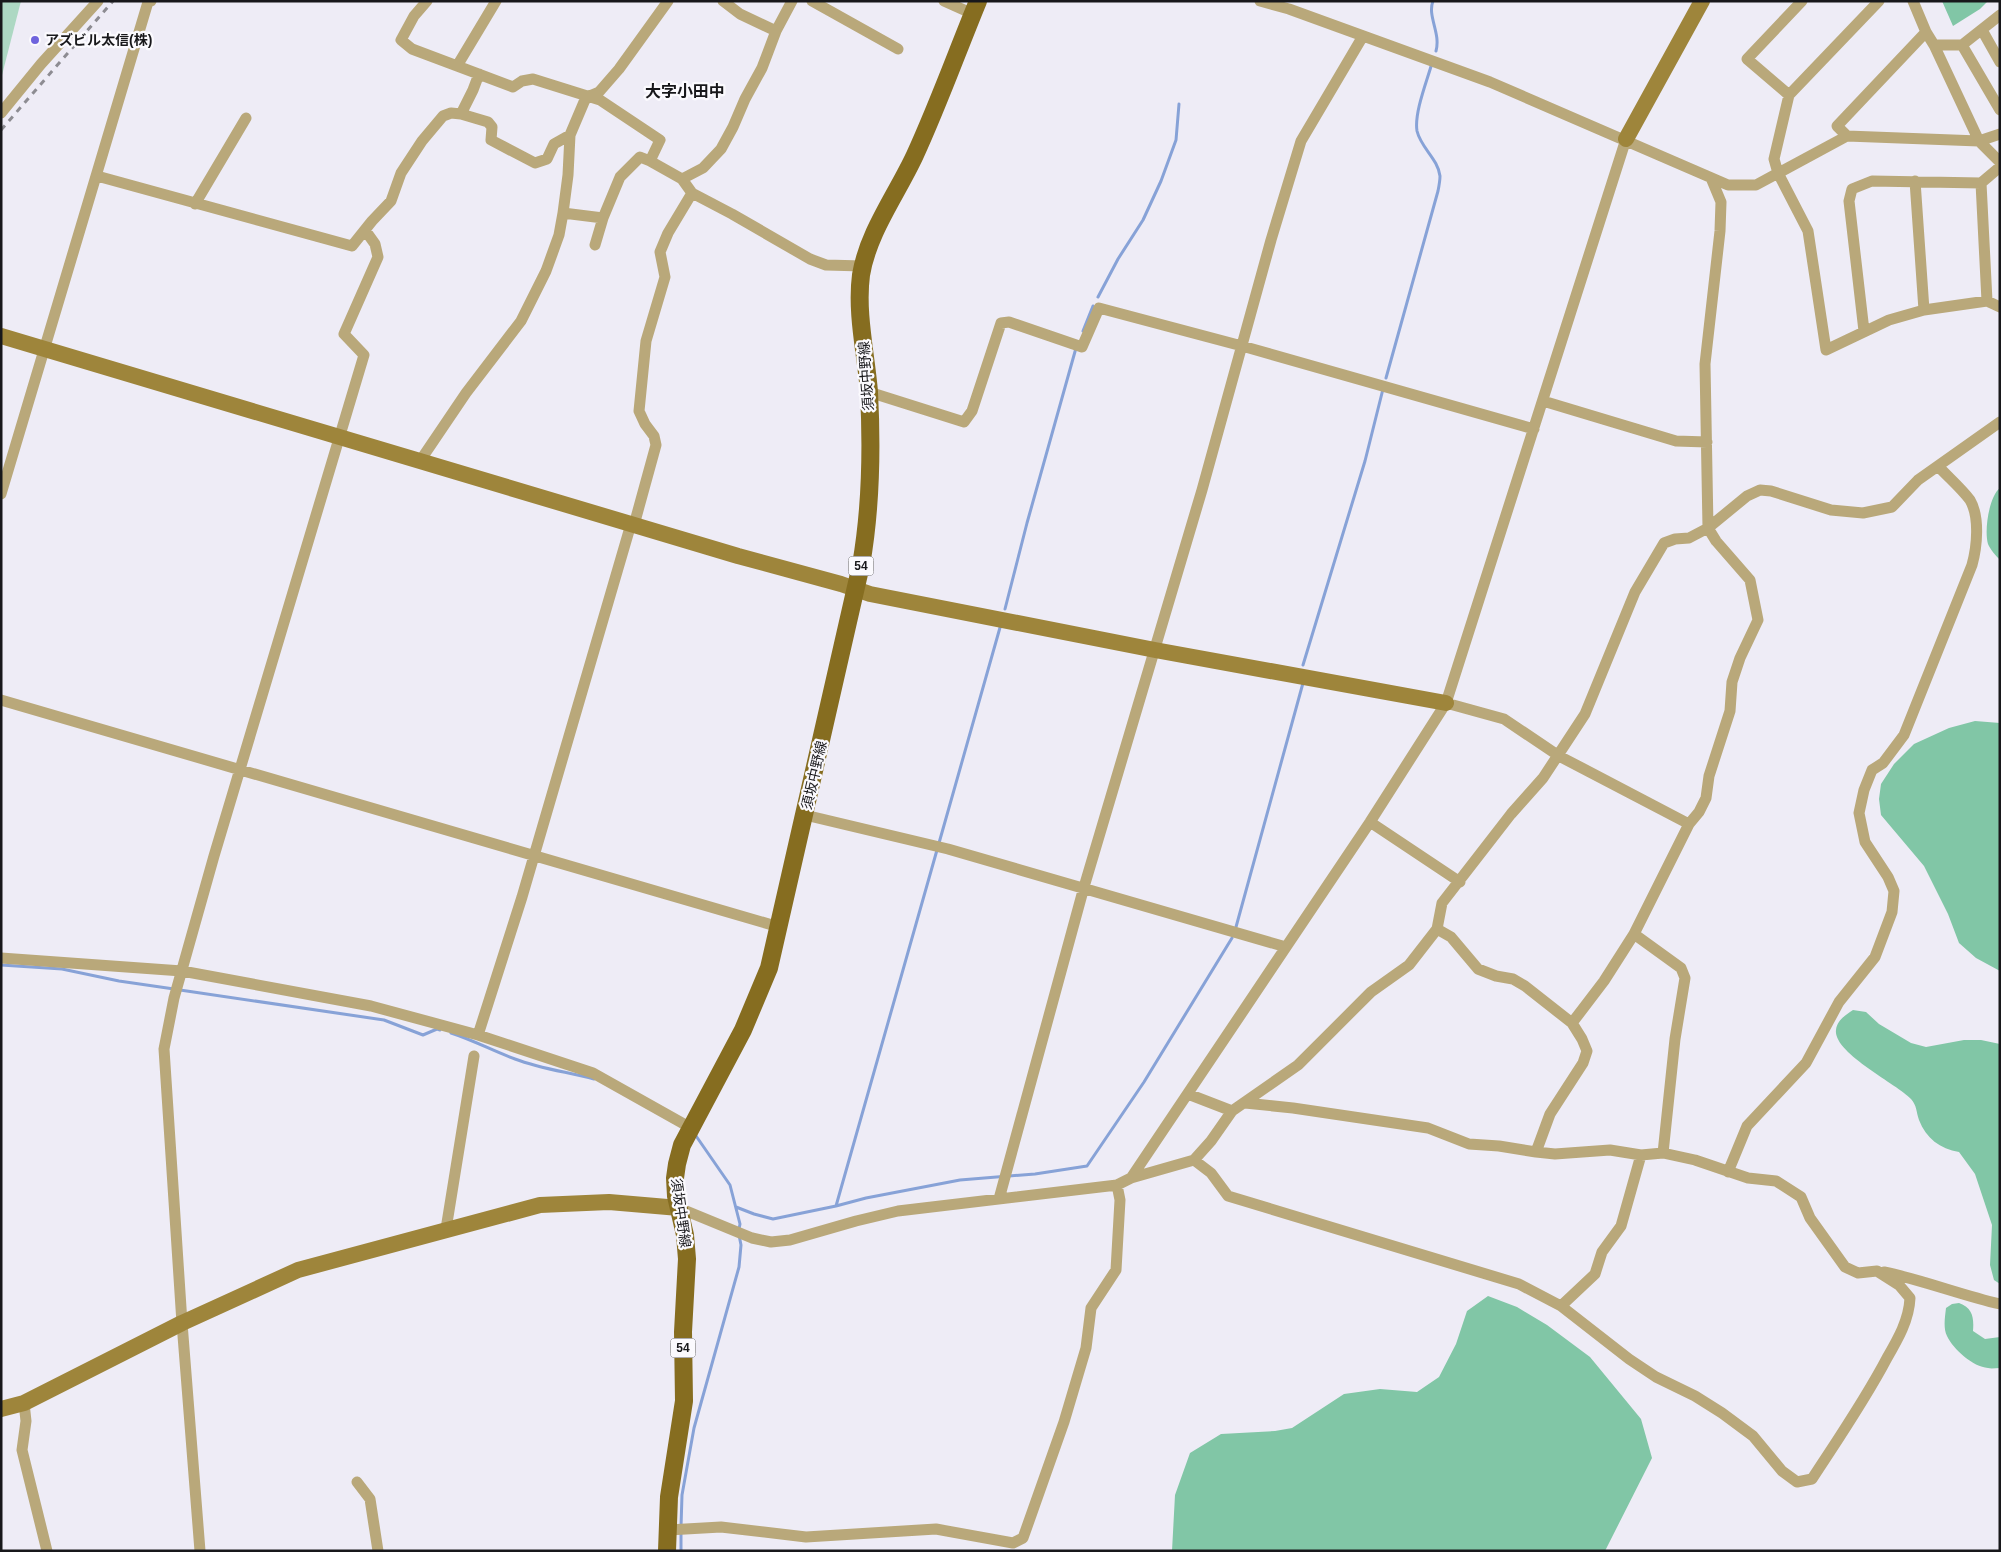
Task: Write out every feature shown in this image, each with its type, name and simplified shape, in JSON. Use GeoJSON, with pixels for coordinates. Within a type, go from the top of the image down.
{"type":"FeatureCollection","features":[{"type":"Feature","properties":{"kind":"main road","name":"須坂中野線"},"geometry":{"type":"LineString","coordinates":[[667,1551],[671,1530],[669,1497],[684,1401],[683,1332],[687,1259],[685,1235],[675,1187],[676,1171],[682,1145],[751,1014],[769,968],[864,551],[870,452],[868,392],[860,301],[863,266],[871,240],[922,140],[976,8]]}},
{"type":"Feature","properties":{"kind":"street"},"geometry":{"type":"LineString","coordinates":[[1,113],[41,64],[98,1]]}},
{"type":"Feature","properties":{"kind":"street"},"geometry":{"type":"LineString","coordinates":[[1,494],[148,2],[151,1]]}},
{"type":"Feature","properties":{"kind":"street"},"geometry":{"type":"LineString","coordinates":[[428,1],[414,16],[401,40],[412,49],[514,87],[522,80],[533,79],[600,100],[660,140],[650,161]]}},
{"type":"Feature","properties":{"kind":"street"},"geometry":{"type":"LineString","coordinates":[[458,66],[496,1]]}},
{"type":"Feature","properties":{"kind":"street"},"geometry":{"type":"LineString","coordinates":[[420,461],[466,393],[521,321],[546,271],[559,235],[563,213],[568,175],[570,136],[587,97],[599,92],[619,69],[668,1]]}},
{"type":"Feature","properties":{"kind":"street"},"geometry":{"type":"LineString","coordinates":[[723,1],[740,14],[776,31]]}},
{"type":"Feature","properties":{"kind":"street"},"geometry":{"type":"LineString","coordinates":[[682,179],[703,168],[721,149],[762,68],[776,31],[792,1]]}},
{"type":"Feature","properties":{"kind":"street"},"geometry":{"type":"LineString","coordinates":[[812,1],[898,48]]}},
{"type":"Feature","properties":{"kind":"street"},"geometry":{"type":"LineString","coordinates":[[944,1],[976,8]]}},
{"type":"Feature","properties":{"kind":"street"},"geometry":{"type":"LineString","coordinates":[[1260,1],[1490,82],[1626,139],[1728,185],[1756,185],[1847,136],[1979,141],[2000,134]]}},
{"type":"Feature","properties":{"kind":"street"},"geometry":{"type":"LineString","coordinates":[[1131,1178],[1370,822],[1446,703],[1626,139],[1702,1]]}},
{"type":"Feature","properties":{"kind":"street"},"geometry":{"type":"LineString","coordinates":[[1789,96],[1747,59],[1802,1]]}},
{"type":"Feature","properties":{"kind":"street"},"geometry":{"type":"LineString","coordinates":[[1879,1],[1789,96],[1774,159],[1778,173],[1808,231],[1826,350],[1889,320],[1924,310],[1987,301],[2000,307]]}},
{"type":"Feature","properties":{"kind":"street"},"geometry":{"type":"LineString","coordinates":[[1913,1],[1979,141],[2000,162]]}},
{"type":"Feature","properties":{"kind":"street"},"geometry":{"type":"LineString","coordinates":[[1934,45],[1962,45],[2000,15]]}},
{"type":"Feature","properties":{"kind":"street"},"geometry":{"type":"LineString","coordinates":[[1982,30],[2000,62]]}},
{"type":"Feature","properties":{"kind":"street"},"geometry":{"type":"LineString","coordinates":[[1847,136],[1837,126],[1926,32]]}},
{"type":"Feature","properties":{"kind":"street"},"geometry":{"type":"LineString","coordinates":[[998,1198],[1084,887],[1202,490],[1301,141],[1363,36]]}},
{"type":"Feature","properties":{"kind":"street"},"geometry":{"type":"LineString","coordinates":[[1962,45],[2000,110]]}},
{"type":"Feature","properties":{"kind":"street"},"geometry":{"type":"LineString","coordinates":[[461,114],[479,74]]}},
{"type":"Feature","properties":{"kind":"street"},"geometry":{"type":"LineString","coordinates":[[97,176],[352,246],[391,201],[401,173],[427,134],[443,116],[451,113],[461,114],[488,122],[492,127],[491,140],[535,162],[547,159],[554,144],[570,136]]}},
{"type":"Feature","properties":{"kind":"street"},"geometry":{"type":"LineString","coordinates":[[195,204],[246,118]]}},
{"type":"Feature","properties":{"kind":"street"},"geometry":{"type":"LineString","coordinates":[[594,245],[620,177],[640,157],[682,179],[692,193],[810,259],[826,265],[863,266]]}},
{"type":"Feature","properties":{"kind":"street"},"geometry":{"type":"LineString","coordinates":[[1864,331],[1848,201],[1852,189],[1872,181],[1981,183],[2000,167]]}},
{"type":"Feature","properties":{"kind":"street"},"geometry":{"type":"LineString","coordinates":[[1572,1023],[1604,981],[1634,934],[1689,824],[1699,812],[1706,798],[1709,776],[1730,711],[1732,682],[1740,658],[1758,620],[1750,580],[1716,542],[1708,528],[1705,364],[1720,231],[1720,202],[1711,178]]}},
{"type":"Feature","properties":{"kind":"street"},"geometry":{"type":"LineString","coordinates":[[1915,181],[1924,310]]}},
{"type":"Feature","properties":{"kind":"street"},"geometry":{"type":"LineString","coordinates":[[1981,183],[1987,301]]}},
{"type":"Feature","properties":{"kind":"street"},"geometry":{"type":"LineString","coordinates":[[478,1035],[656,445],[654,436],[645,424],[639,411],[646,341],[665,277],[660,252],[668,233],[692,193]]}},
{"type":"Feature","properties":{"kind":"street"},"geometry":{"type":"LineString","coordinates":[[563,213],[603,218]]}},
{"type":"Feature","properties":{"kind":"street"},"geometry":{"type":"LineString","coordinates":[[200,1551],[182,1323],[164,1049],[174,998],[240,769],[364,355],[344,334],[378,257],[375,244],[364,230]]}},
{"type":"Feature","properties":{"kind":"street"},"geometry":{"type":"LineString","coordinates":[[868,392],[964,422],[972,411],[1000,323],[1009,322],[1082,347],[1099,308],[1242,346],[1534,429]]}},
{"type":"Feature","properties":{"kind":"street"},"geometry":{"type":"LineString","coordinates":[[1,336],[632,525],[879,596],[1155,650],[1446,703],[1504,719],[1559,756],[1689,824]]}},
{"type":"Feature","properties":{"kind":"street"},"geometry":{"type":"LineString","coordinates":[[1543,401],[1676,441],[1707,442]]}},
{"type":"Feature","properties":{"kind":"street"},"geometry":{"type":"LineString","coordinates":[[1,1409],[24,1403],[182,1323],[298,1270],[540,1205],[609,1202],[679,1208],[752,1238],[771,1242],[790,1240],[856,1221],[898,1212],[998,1198],[1116,1185],[1131,1178],[1194,1160],[1211,1141],[1232,1111],[1298,1065],[1371,992],[1409,965],[1437,929],[1442,903],[1511,814],[1543,778],[1585,714],[1635,592],[1664,543],[1675,539],[1689,538],[1708,528],[1747,496],[1760,490],[1771,491],[1831,510],[1863,513],[1892,507],[1918,480],[2000,422]]}},
{"type":"Feature","properties":{"kind":"street"},"geometry":{"type":"LineString","coordinates":[[1728,1172],[1748,1126],[1806,1063],[1839,1002],[1875,957],[1892,912],[1894,891],[1888,877],[1865,842],[1858,813],[1872,770],[1883,763],[1904,734],[1976,553],[1974,509],[1969,500],[1938,466]]}},
{"type":"Feature","properties":{"kind":"street"},"geometry":{"type":"LineString","coordinates":[[1,700],[779,927]]}},
{"type":"Feature","properties":{"kind":"street"},"geometry":{"type":"LineString","coordinates":[[805,815],[948,849],[1286,947]]}},
{"type":"Feature","properties":{"kind":"street"},"geometry":{"type":"LineString","coordinates":[[1370,822],[1460,882]]}},
{"type":"Feature","properties":{"kind":"street"},"geometry":{"type":"LineString","coordinates":[[1437,929],[1451,937],[1478,969],[1519,982],[1572,1023],[1582,1038],[1587,1051],[1578,1074],[1550,1114],[1536,1152]]}},
{"type":"Feature","properties":{"kind":"street"},"geometry":{"type":"LineString","coordinates":[[1634,934],[1681,968],[1685,978],[1675,1039],[1663,1153]]}},
{"type":"Feature","properties":{"kind":"street"},"geometry":{"type":"LineString","coordinates":[[1,958],[182,973],[371,1006],[478,1035],[593,1073],[691,1128]]}},
{"type":"Feature","properties":{"kind":"street"},"geometry":{"type":"LineString","coordinates":[[446,1229],[474,1056]]}},
{"type":"Feature","properties":{"kind":"street"},"geometry":{"type":"LineString","coordinates":[[1188,1094],[1232,1111]]}},
{"type":"Feature","properties":{"kind":"street"},"geometry":{"type":"LineString","coordinates":[[1245,1103],[1293,1108],[1428,1128],[1469,1144],[1555,1154],[1610,1150],[1641,1155],[1663,1153],[1694,1160],[1748,1178],[1776,1181],[1790,1188],[1801,1197],[1810,1218],[1845,1267],[1858,1272],[1878,1271],[1906,1276],[1971,1297],[2000,1304]]}},
{"type":"Feature","properties":{"kind":"street"},"geometry":{"type":"LineString","coordinates":[[1561,1306],[1592,1278],[1602,1252],[1621,1226],[1641,1155]]}},
{"type":"Feature","properties":{"kind":"street"},"geometry":{"type":"LineString","coordinates":[[1194,1160],[1211,1172],[1228,1196],[1519,1284],[1561,1306],[1629,1359],[1656,1377],[1695,1396],[1753,1436],[1782,1471],[1797,1482],[1812,1479],[1852,1420],[1889,1356],[1910,1311],[1910,1298],[1899,1285],[1878,1271]]}},
{"type":"Feature","properties":{"kind":"street"},"geometry":{"type":"LineString","coordinates":[[671,1530],[721,1527],[806,1537],[936,1528],[1013,1543],[1023,1538],[1064,1422],[1086,1348],[1091,1308],[1116,1270],[1120,1200],[1116,1185]]}},
{"type":"Feature","properties":{"kind":"street"},"geometry":{"type":"LineString","coordinates":[[24,1403],[26,1421],[22,1450],[47,1551]]}},
{"type":"Feature","properties":{"kind":"street"},"geometry":{"type":"LineString","coordinates":[[356,1482],[370,1499],[378,1551]]}},
{"type":"Feature","properties":{"kind":"green space"},"geometry":{"type":"Polygon","coordinates":[[[1,1],[21,1],[1,79],[1,1]]]}},
{"type":"Feature","properties":{"kind":"green space"},"geometry":{"type":"Polygon","coordinates":[[[1942,1],[1988,1],[1980,9],[1953,26],[1942,1]]]}},
{"type":"Feature","properties":{"kind":"green space"},"geometry":{"type":"Polygon","coordinates":[[[2000,488],[2000,560],[1988,544],[1987,531],[1990,506],[1996,492],[2000,488]]]}},
{"type":"Feature","properties":{"kind":"green space"},"geometry":{"type":"Polygon","coordinates":[[[1975,721],[2000,723],[2000,971],[1976,958],[1959,943],[1948,914],[1924,866],[1881,815],[1879,799],[1881,784],[1894,764],[1914,744],[1949,728],[1975,721]]]}},
{"type":"Feature","properties":{"kind":"green space"},"geometry":{"type":"Polygon","coordinates":[[[1853,1010],[1866,1012],[1879,1024],[1911,1043],[1926,1047],[1964,1040],[1981,1040],[2000,1044],[2000,1284],[1994,1280],[1990,1265],[1992,1225],[1975,1174],[1959,1152],[1952,1151],[1934,1142],[1922,1126],[1911,1099],[1867,1068],[1844,1048],[1838,1039],[1836,1030],[1842,1018],[1853,1010]]]}},
{"type":"Feature","properties":{"kind":"green space"},"geometry":{"type":"Polygon","coordinates":[[[1488,1296],[1517,1307],[1547,1325],[1590,1357],[1641,1419],[1652,1458],[1605,1551],[1172,1551],[1175,1495],[1190,1453],[1221,1434],[1275,1431],[1292,1428],[1344,1394],[1380,1389],[1417,1392],[1439,1377],[1456,1344],[1467,1311],[1488,1296]]]}},
{"type":"Feature","properties":{"kind":"green space"},"geometry":{"type":"Polygon","coordinates":[[[1959,1303],[1964,1305],[1972,1314],[1973,1331],[1985,1339],[2000,1337],[2000,1368],[1982,1367],[1970,1361],[1950,1341],[1945,1330],[1946,1308],[1952,1304],[1959,1303]]]}},
{"type":"Feature","properties":{"kind":"waterway"},"geometry":{"type":"LineString","coordinates":[[1433,1],[1432,13],[1437,38],[1436,51]]}},
{"type":"Feature","properties":{"kind":"waterway"},"geometry":{"type":"LineString","coordinates":[[1386,378],[1438,191],[1439,170],[1422,143],[1417,131],[1417,115],[1432,63]]}},
{"type":"Feature","properties":{"kind":"waterway"},"geometry":{"type":"LineString","coordinates":[[1098,297],[1118,259],[1143,220],[1161,181],[1176,140],[1179,104]]}},
{"type":"Feature","properties":{"kind":"waterway"},"geometry":{"type":"LineString","coordinates":[[1083,331],[1093,306]]}},
{"type":"Feature","properties":{"kind":"waterway"},"geometry":{"type":"LineString","coordinates":[[1005,609],[1076,348]]}},
{"type":"Feature","properties":{"kind":"waterway"},"geometry":{"type":"LineString","coordinates":[[1303,665],[1365,461],[1383,389]]}},
{"type":"Feature","properties":{"kind":"waterway"},"geometry":{"type":"LineString","coordinates":[[939,843],[1001,624]]}},
{"type":"Feature","properties":{"kind":"waterway"},"geometry":{"type":"LineString","coordinates":[[1236,927],[1303,683]]}},
{"type":"Feature","properties":{"kind":"waterway"},"geometry":{"type":"LineString","coordinates":[[836,1206],[937,850]]}},
{"type":"Feature","properties":{"kind":"waterway"},"geometry":{"type":"LineString","coordinates":[[736,1207],[773,1219],[866,1198],[960,1180],[1035,1174],[1087,1166],[1144,1082],[1232,938]]}},
{"type":"Feature","properties":{"kind":"waterway"},"geometry":{"type":"LineString","coordinates":[[1,965],[62,969],[119,981],[174,989]]}},
{"type":"Feature","properties":{"kind":"waterway"},"geometry":{"type":"LineString","coordinates":[[180,990],[384,1020],[423,1035],[437,1029],[440,1030]]}},
{"type":"Feature","properties":{"kind":"waterway"},"geometry":{"type":"LineString","coordinates":[[451,1033],[525,1062],[594,1079]]}},
{"type":"Feature","properties":{"kind":"waterway"},"geometry":{"type":"LineString","coordinates":[[694,1133],[730,1185],[740,1224],[739,1229]]}},
{"type":"Feature","properties":{"kind":"waterway"},"geometry":{"type":"LineString","coordinates":[[681,1527],[682,1495],[694,1428],[739,1267],[741,1245],[739,1235]]}},
{"type":"Feature","properties":{"kind":"waterway"},"geometry":{"type":"LineString","coordinates":[[681,1533],[681,1551]]}},
{"type":"Feature","properties":{"kind":"railway"},"geometry":{"type":"LineString","coordinates":[[1,130],[113,1]]}},
{"type":"Feature","properties":{"kind":"place","name":"アズビル太信(株)"},"geometry":{"type":"Point","coordinates":[35,40]}},
{"type":"Feature","properties":{"kind":"district","name":"大字小田中"},"geometry":{"type":"Point","coordinates":[685,91]}}]}
